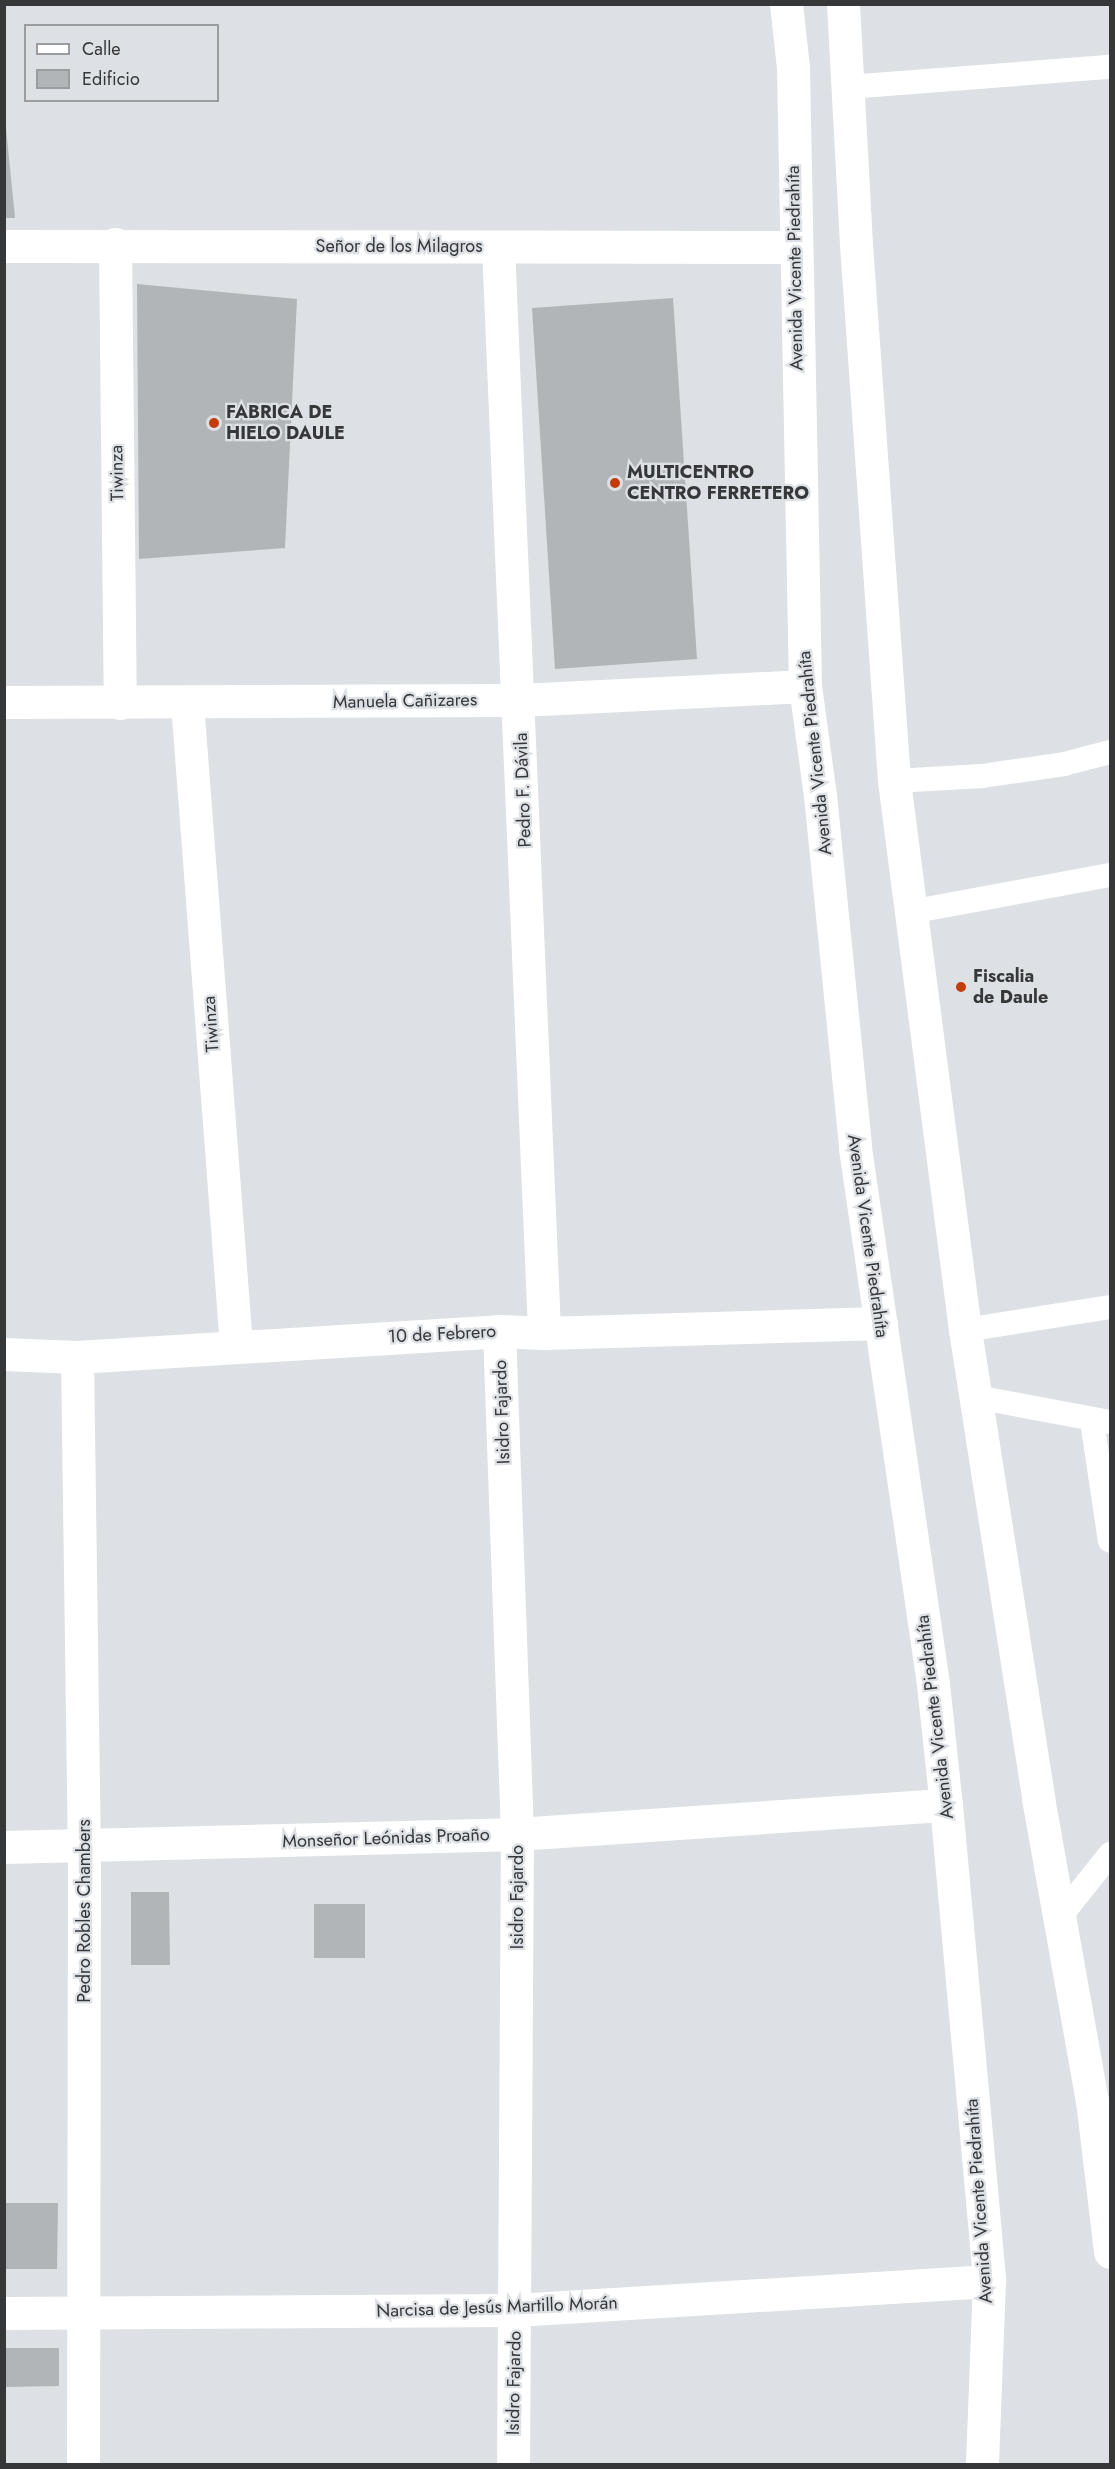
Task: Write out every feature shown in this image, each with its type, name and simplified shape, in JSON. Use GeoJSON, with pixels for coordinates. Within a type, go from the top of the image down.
{"type":"FeatureCollection","features":[{"type":"Feature","properties":{"kind":"street","name":"Avenida Vicente Piedrahíta"},"geometry":{"type":"LineString","coordinates":[[786,4],[793,67],[793,247],[805,686],[820,795],[855,1148],[933,1684],[946,1805],[989,2281],[982,2464]]}},
{"type":"Feature","properties":{"kind":"street"},"geometry":{"type":"LineString","coordinates":[[843,4],[894,781],[965,1330],[1059,1918],[1101,2101],[1110,2252]]}},
{"type":"Feature","properties":{"kind":"street","name":"Señor de los Milagros"},"geometry":{"type":"LineString","coordinates":[[4,246],[115,244],[793,247]]}},
{"type":"Feature","properties":{"kind":"street","name":"Tiwinza"},"geometry":{"type":"LineString","coordinates":[[115,244],[120,703]]}},
{"type":"Feature","properties":{"kind":"street","name":"Pedro F. Dávila"},"geometry":{"type":"LineString","coordinates":[[498,247],[520,700],[544,1333]]}},
{"type":"Feature","properties":{"kind":"street","name":"Manuela Cañizares"},"geometry":{"type":"LineString","coordinates":[[4,702],[520,700],[805,686]]}},
{"type":"Feature","properties":{"kind":"street","name":"Tiwinza"},"geometry":{"type":"LineString","coordinates":[[187,703],[236,1345]]}},
{"type":"Feature","properties":{"kind":"street","name":"10 de Febrero"},"geometry":{"type":"LineString","coordinates":[[4,1354],[77,1357],[236,1345],[499,1330],[544,1333],[881,1323]]}},
{"type":"Feature","properties":{"kind":"street","name":"Isidro Fajardo"},"geometry":{"type":"LineString","coordinates":[[499,1330],[517,1834],[513,2464]]}},
{"type":"Feature","properties":{"kind":"street","name":"Pedro Robles Chambers"},"geometry":{"type":"LineString","coordinates":[[77,1357],[84,1846],[83,2464]]}},
{"type":"Feature","properties":{"kind":"street","name":"Monseñor Leónidas Proaño"},"geometry":{"type":"LineString","coordinates":[[4,1847],[517,1834],[946,1805]]}},
{"type":"Feature","properties":{"kind":"street","name":"Narcisa de Jesús Martillo Morán"},"geometry":{"type":"LineString","coordinates":[[4,2313],[515,2310],[989,2281]]}},
{"type":"Feature","properties":{"kind":"lane"},"geometry":{"type":"LineString","coordinates":[[848,87],[1110,67]]}},
{"type":"Feature","properties":{"kind":"lane"},"geometry":{"type":"LineString","coordinates":[[894,781],[982,776],[1064,764],[1110,752]]}},
{"type":"Feature","properties":{"kind":"lane"},"geometry":{"type":"LineString","coordinates":[[910,912],[1110,875]]}},
{"type":"Feature","properties":{"kind":"lane"},"geometry":{"type":"LineString","coordinates":[[965,1330],[1110,1307]]}},
{"type":"Feature","properties":{"kind":"lane"},"geometry":{"type":"LineString","coordinates":[[976,1396],[1101,1421],[1110,1540]]}},
{"type":"Feature","properties":{"kind":"lane"},"geometry":{"type":"LineString","coordinates":[[1059,1918],[1110,1854]]}},
{"type":"Feature","properties":{"kind":"building"},"geometry":{"type":"Polygon","coordinates":[[[4,128],[6,128],[15,218],[4,218],[4,128]]]}},
{"type":"Feature","properties":{"kind":"building","name":"FABRICA DE HIELO DAULE"},"geometry":{"type":"Polygon","coordinates":[[[137,284],[297,299],[285,548],[139,559],[137,284]]]}},
{"type":"Feature","properties":{"kind":"building","name":"MULTICENTRO CENTRO FERRETERO"},"geometry":{"type":"Polygon","coordinates":[[[673,298],[697,659],[555,669],[532,308],[673,298]]]}},
{"type":"Feature","properties":{"kind":"building"},"geometry":{"type":"Polygon","coordinates":[[[131,1892],[169,1892],[170,1965],[131,1965],[131,1892]]]}},
{"type":"Feature","properties":{"kind":"building"},"geometry":{"type":"Polygon","coordinates":[[[314,1904],[365,1904],[365,1958],[314,1958],[314,1904]]]}},
{"type":"Feature","properties":{"kind":"building"},"geometry":{"type":"Polygon","coordinates":[[[4,2203],[58,2203],[57,2269],[4,2269],[4,2203]]]}},
{"type":"Feature","properties":{"kind":"building"},"geometry":{"type":"Polygon","coordinates":[[[4,2348],[59,2348],[59,2386],[4,2387],[4,2348]]]}},
{"type":"Feature","properties":{"kind":"place","name":"FABRICA DE HIELO DAULE"},"geometry":{"type":"Point","coordinates":[214,423]}},
{"type":"Feature","properties":{"kind":"place","name":"MULTICENTRO CENTRO FERRETERO"},"geometry":{"type":"Point","coordinates":[615,483]}},
{"type":"Feature","properties":{"kind":"place","name":"Fiscalia de Daule"},"geometry":{"type":"Point","coordinates":[961,987]}}]}
